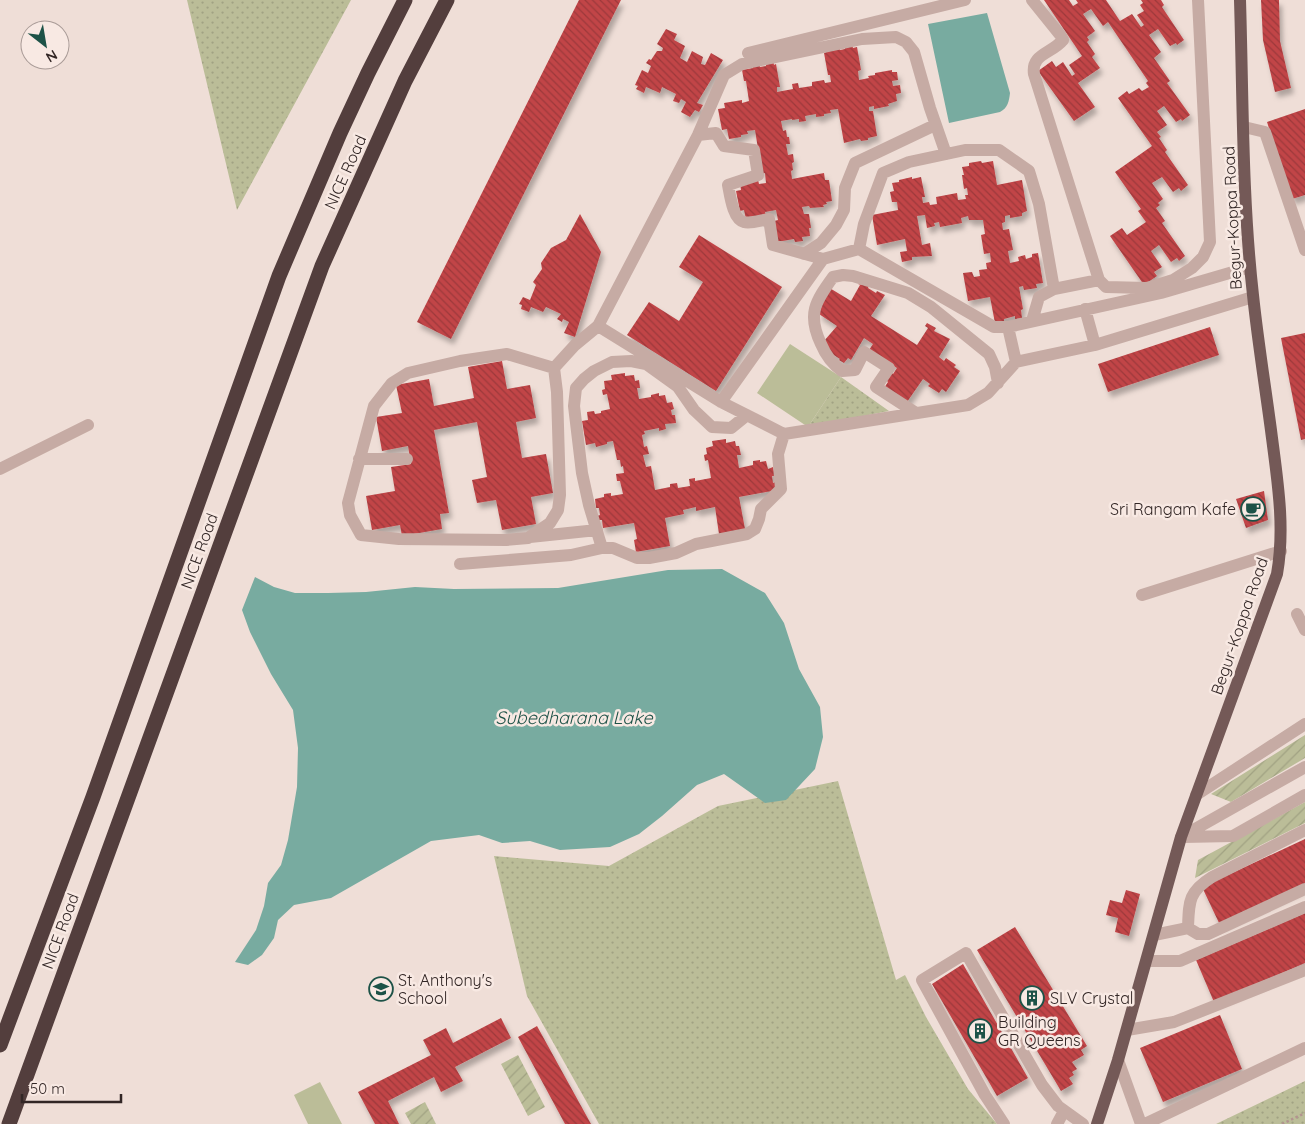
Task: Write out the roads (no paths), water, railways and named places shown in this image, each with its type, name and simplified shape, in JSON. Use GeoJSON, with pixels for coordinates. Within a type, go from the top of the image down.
{"type":"FeatureCollection","features":[{"type":"Feature","properties":{"kind":"highway","name":"NICE Road"},"geometry":{"type":"LineString","coordinates":[[0,1045],[93,797],[279,276],[340,133],[405,0]]}},
{"type":"Feature","properties":{"kind":"highway","name":"NICE Road"},"geometry":{"type":"LineString","coordinates":[[9,1124],[322,266],[404,82],[447,0]]}},
{"type":"Feature","properties":{"kind":"main road","name":"Begur-Koppa Road"},"geometry":{"type":"LineString","coordinates":[[1097,1124],[1127,1030],[1181,837],[1277,574],[1281,551],[1281,516],[1277,471],[1250,267],[1240,0]]}},
{"type":"Feature","properties":{"kind":"street"},"geometry":{"type":"LineString","coordinates":[[748,53],[965,0]]}},
{"type":"Feature","properties":{"kind":"street"},"geometry":{"type":"LineString","coordinates":[[1032,0],[1063,40],[1034,61],[1034,74],[1098,280],[1106,287],[1147,288],[1173,280],[1192,268],[1203,257],[1210,242],[1198,0]]}},
{"type":"Feature","properties":{"kind":"street"},"geometry":{"type":"LineString","coordinates":[[528,538],[550,523],[558,510],[560,495],[557,392],[554,368],[575,345],[598,326],[698,135],[724,75],[742,64],[862,39],[896,37],[906,42],[914,52],[935,125],[946,154]]}},
{"type":"Feature","properties":{"kind":"street"},"geometry":{"type":"LineString","coordinates":[[804,254],[821,243],[836,225],[844,210],[846,188],[855,162],[935,125]]}},
{"type":"Feature","properties":{"kind":"street"},"geometry":{"type":"LineString","coordinates":[[1244,127],[1264,132],[1305,250]]}},
{"type":"Feature","properties":{"kind":"street"},"geometry":{"type":"LineString","coordinates":[[698,135],[716,134],[724,146],[754,150],[758,175],[728,185],[737,218],[745,222],[769,219],[773,245],[823,259],[859,249],[994,327],[1008,327],[1161,293],[1250,267]]}},
{"type":"Feature","properties":{"kind":"street"},"geometry":{"type":"LineString","coordinates":[[859,249],[864,224],[883,173],[909,162],[965,150],[999,150],[1028,171],[1039,204],[1054,289]]}},
{"type":"Feature","properties":{"kind":"street"},"geometry":{"type":"LineString","coordinates":[[722,402],[823,259]]}},
{"type":"Feature","properties":{"kind":"street"},"geometry":{"type":"LineString","coordinates":[[916,413],[876,387],[889,368],[864,352],[855,370],[842,371],[826,355],[814,328],[814,314],[822,293],[834,277],[843,275],[853,276],[908,293],[931,307],[989,354],[996,367],[998,384]]}},
{"type":"Feature","properties":{"kind":"street"},"geometry":{"type":"LineString","coordinates":[[1032,321],[1039,297],[1054,289],[1098,280]]}},
{"type":"Feature","properties":{"kind":"street"},"geometry":{"type":"LineString","coordinates":[[598,326],[722,402],[784,434],[968,405],[988,393],[1016,362],[1095,345],[1253,297]]}},
{"type":"Feature","properties":{"kind":"street"},"geometry":{"type":"LineString","coordinates":[[1085,309],[1095,345]]}},
{"type":"Feature","properties":{"kind":"street"},"geometry":{"type":"LineString","coordinates":[[1008,327],[1016,362]]}},
{"type":"Feature","properties":{"kind":"street"},"geometry":{"type":"LineString","coordinates":[[554,368],[507,354],[460,361],[408,373],[392,383],[374,406],[348,503],[350,515],[361,534],[399,539],[506,540],[597,530]]}},
{"type":"Feature","properties":{"kind":"street"},"geometry":{"type":"LineString","coordinates":[[602,548],[582,473],[574,406],[576,388],[594,371],[612,362],[631,361],[646,364],[678,387],[694,410],[712,427],[731,428],[747,415]]}},
{"type":"Feature","properties":{"kind":"street"},"geometry":{"type":"LineString","coordinates":[[0,469],[88,425]]}},
{"type":"Feature","properties":{"kind":"street"},"geometry":{"type":"LineString","coordinates":[[460,564],[571,556],[602,548],[613,548],[637,558],[649,558],[676,553],[696,544],[747,534],[755,530],[761,509],[780,489],[778,454],[784,434]]}},
{"type":"Feature","properties":{"kind":"street"},"geometry":{"type":"LineString","coordinates":[[359,459],[407,459]]}},
{"type":"Feature","properties":{"kind":"street"},"geometry":{"type":"LineString","coordinates":[[1142,595],[1281,551]]}},
{"type":"Feature","properties":{"kind":"street"},"geometry":{"type":"LineString","coordinates":[[1297,614],[1305,630]]}},
{"type":"Feature","properties":{"kind":"street"},"geometry":{"type":"LineString","coordinates":[[1196,795],[1305,724]]}},
{"type":"Feature","properties":{"kind":"street"},"geometry":{"type":"LineString","coordinates":[[1181,837],[1305,767]]}},
{"type":"Feature","properties":{"kind":"street"},"geometry":{"type":"LineString","coordinates":[[1181,837],[1233,836],[1305,795]]}},
{"type":"Feature","properties":{"kind":"street"},"geometry":{"type":"LineString","coordinates":[[1188,928],[1191,897],[1199,885],[1305,830]]}},
{"type":"Feature","properties":{"kind":"street"},"geometry":{"type":"LineString","coordinates":[[1154,935],[1188,928],[1198,934],[1208,934],[1305,890]]}},
{"type":"Feature","properties":{"kind":"street"},"geometry":{"type":"LineString","coordinates":[[1147,961],[1180,961],[1305,907]]}},
{"type":"Feature","properties":{"kind":"street"},"geometry":{"type":"LineString","coordinates":[[1004,1124],[985,1095],[922,980],[966,953],[1042,1085],[1058,1106],[1083,1124]]}},
{"type":"Feature","properties":{"kind":"street"},"geometry":{"type":"LineString","coordinates":[[1127,1030],[1174,1022],[1305,970]]}},
{"type":"Feature","properties":{"kind":"street"},"geometry":{"type":"LineString","coordinates":[[1145,1124],[1305,1048]]}},
{"type":"Feature","properties":{"kind":"street"},"geometry":{"type":"LineString","coordinates":[[1118,1060],[1141,1124]]}},
{"type":"Feature","properties":{"kind":"street"},"geometry":{"type":"LineString","coordinates":[[1057,1124],[1064,1111]]}},
{"type":"Feature","properties":{"kind":"water"},"geometry":{"type":"Polygon","coordinates":[[[987,13],[1010,93],[1009,101],[1000,112],[949,123],[928,24],[987,13]]]}},
{"type":"Feature","properties":{"kind":"water","name":"Subedharana Lake"},"geometry":{"type":"Polygon","coordinates":[[[722,569],[765,593],[784,623],[799,669],[820,707],[823,737],[815,769],[786,800],[765,803],[724,774],[697,785],[639,834],[610,847],[560,850],[530,841],[502,843],[479,835],[431,841],[331,898],[294,905],[278,920],[274,938],[262,955],[248,965],[235,962],[256,930],[264,906],[268,883],[281,865],[288,840],[297,787],[298,748],[293,710],[271,674],[250,632],[242,610],[255,577],[274,587],[295,593],[328,593],[366,592],[415,587],[454,589],[558,588],[668,570],[722,569]]]}},
{"type":"Feature","properties":{"kind":"place","name":"Sri Rangam Kafe"},"geometry":{"type":"Point","coordinates":[1253,509]}},
{"type":"Feature","properties":{"kind":"place","name":"St. Anthony's School"},"geometry":{"type":"Point","coordinates":[381,989]}},
{"type":"Feature","properties":{"kind":"place","name":"SLV Crystal"},"geometry":{"type":"Point","coordinates":[1032,998]}},
{"type":"Feature","properties":{"kind":"place","name":"Building GR Queens"},"geometry":{"type":"Point","coordinates":[980,1031]}}]}
